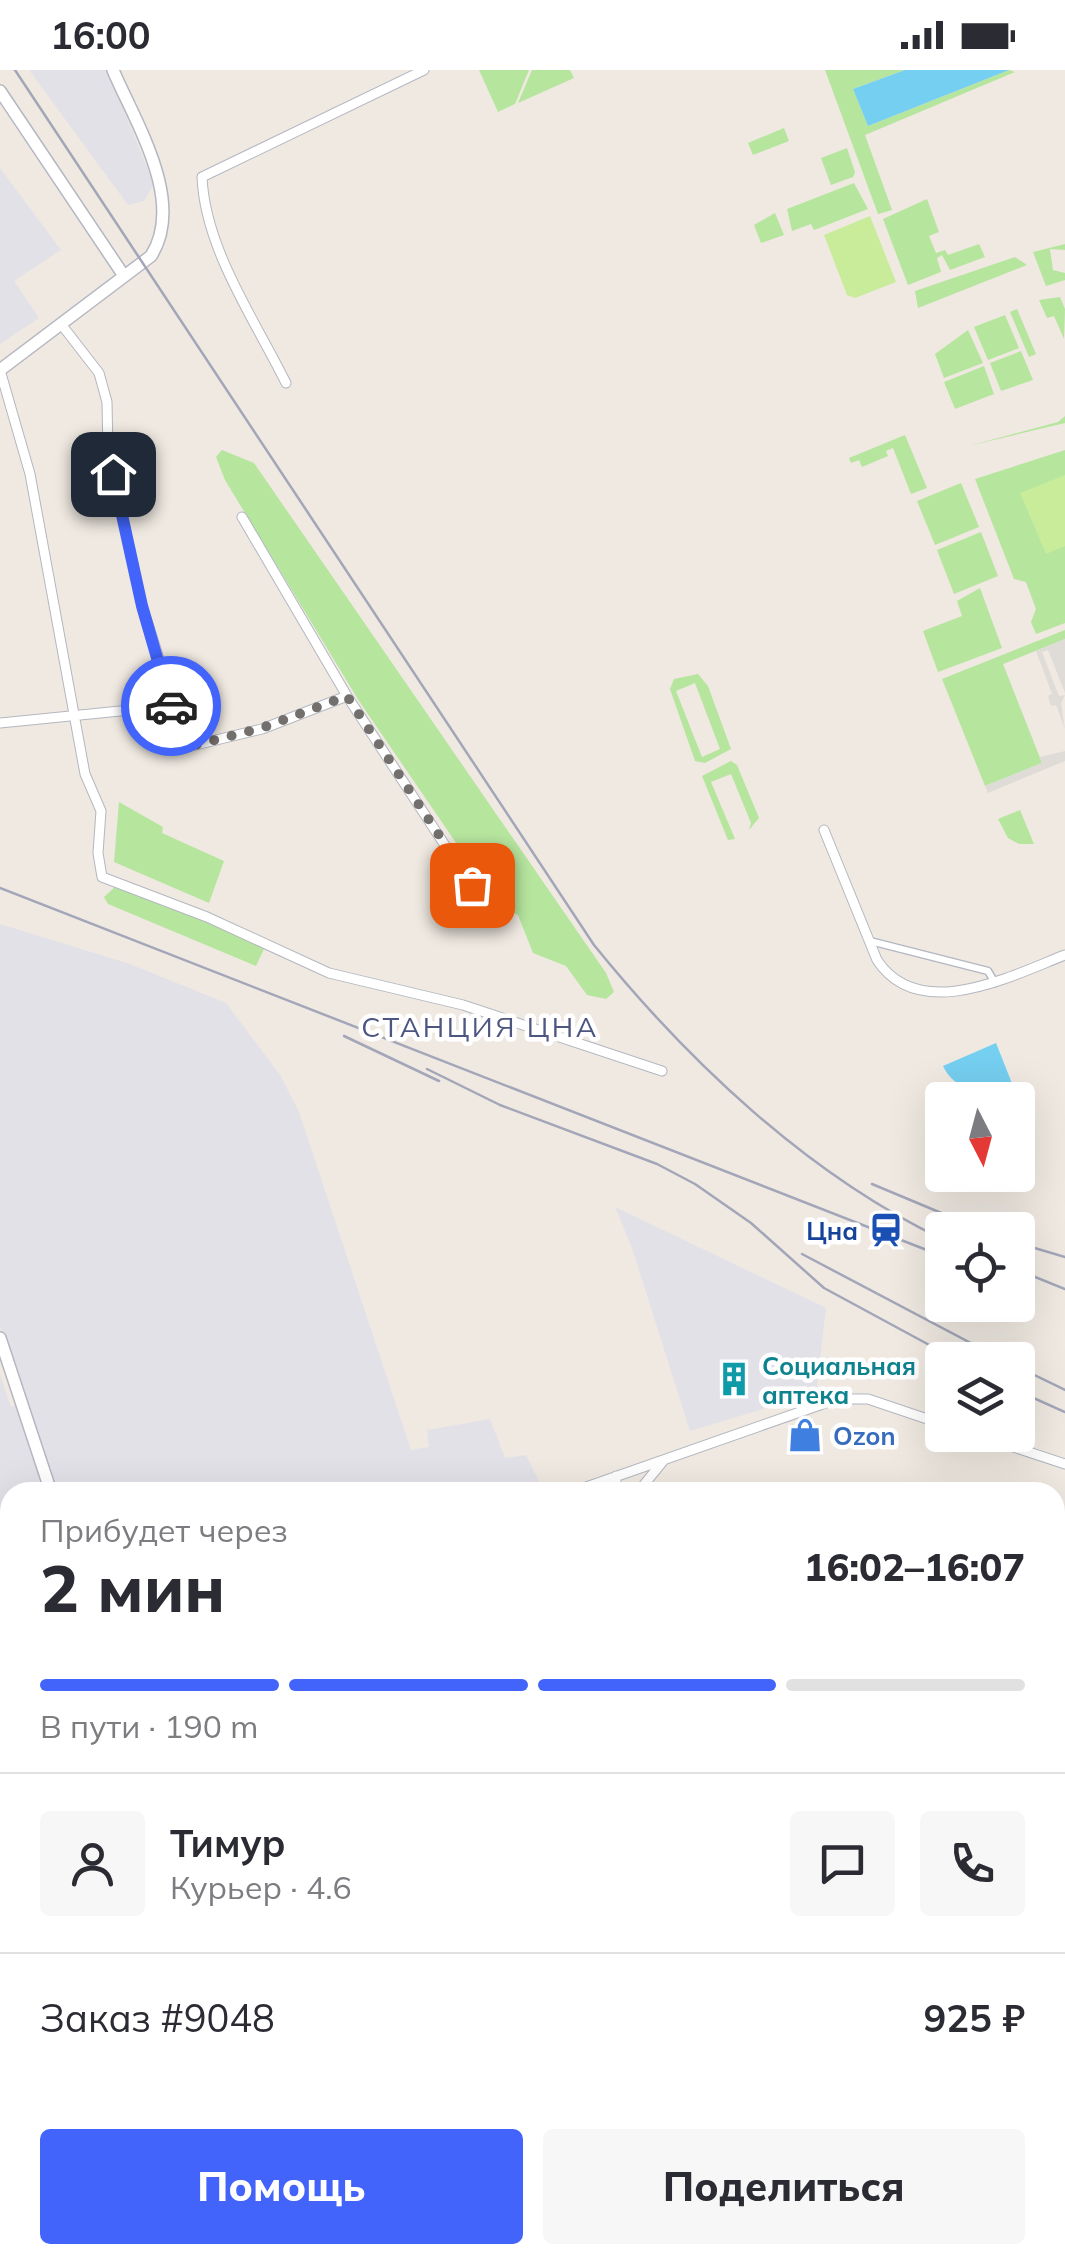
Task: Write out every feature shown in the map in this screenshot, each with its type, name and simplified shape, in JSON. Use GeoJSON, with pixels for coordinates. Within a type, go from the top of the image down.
{"type":"FeatureCollection","features":[{"type":"Feature","properties":{"kind":"street"},"geometry":{"type":"LineString","coordinates":[[113,70],[153,165],[164,220],[161,241],[152,256],[0,370],[30,474],[84,774],[101,810],[98,867],[104,880],[207,917],[329,974],[464,1005],[662,1071]]}},
{"type":"Feature","properties":{"kind":"street"},"geometry":{"type":"LineString","coordinates":[[286,383],[215,240],[203,206],[202,177],[424,70]]}},
{"type":"Feature","properties":{"kind":"street"},"geometry":{"type":"LineString","coordinates":[[0,91],[124,276]]}},
{"type":"Feature","properties":{"kind":"street"},"geometry":{"type":"LineString","coordinates":[[61,324],[99,373],[107,402],[108,452],[142,606],[170,706],[187,747],[262,728],[347,696]]}},
{"type":"Feature","properties":{"kind":"street"},"geometry":{"type":"LineString","coordinates":[[242,517],[347,696],[472,885]]}},
{"type":"Feature","properties":{"kind":"street"},"geometry":{"type":"LineString","coordinates":[[0,723],[170,706]]}},
{"type":"Feature","properties":{"kind":"street"},"geometry":{"type":"LineString","coordinates":[[824,830],[869,941],[887,976],[901,984],[958,992],[995,983],[1065,954]]}},
{"type":"Feature","properties":{"kind":"street"},"geometry":{"type":"LineString","coordinates":[[869,941],[988,971],[995,983]]}},
{"type":"Feature","properties":{"kind":"street"},"geometry":{"type":"LineString","coordinates":[[0,1338],[49,1482]]}},
{"type":"Feature","properties":{"kind":"street"},"geometry":{"type":"LineString","coordinates":[[600,1482],[837,1400],[868,1399],[925,1418]]}},
{"type":"Feature","properties":{"kind":"street"},"geometry":{"type":"LineString","coordinates":[[1029,1452],[1065,1464]]}},
{"type":"Feature","properties":{"kind":"street"},"geometry":{"type":"LineString","coordinates":[[648,1482],[666,1459]]}},
{"type":"Feature","properties":{"kind":"street"},"geometry":{"type":"LineString","coordinates":[[616,1476],[616,1482]]}},
{"type":"Feature","properties":{"kind":"shaded area"},"geometry":{"type":"Polygon","coordinates":[[[29,70],[107,70],[154,184],[144,201],[128,205],[29,70]]]}},
{"type":"Feature","properties":{"kind":"shaded area"},"geometry":{"type":"Polygon","coordinates":[[[0,168],[61,250],[14,281],[39,318],[0,344],[0,168]]]}},
{"type":"Feature","properties":{"kind":"shaded area"},"geometry":{"type":"Polygon","coordinates":[[[1065,639],[1065,693],[1048,650],[1042,652],[1059,696],[1065,695],[1061,703],[1065,729],[1056,705],[1051,706],[1048,696],[1052,694],[1036,651],[1065,639]]]}},
{"type":"Feature","properties":{"kind":"shaded area"},"geometry":{"type":"Polygon","coordinates":[[[1065,751],[1065,761],[988,793],[985,786],[1042,763],[1040,757],[1065,751]]]}},
{"type":"Feature","properties":{"kind":"shaded area"},"geometry":{"type":"Polygon","coordinates":[[[0,924],[130,964],[226,1003],[280,1075],[299,1112],[411,1450],[429,1447],[427,1430],[490,1419],[505,1458],[526,1455],[539,1482],[0,1482],[0,1374],[11,1407],[24,1401],[0,1326],[0,924]]]}},
{"type":"Feature","properties":{"kind":"shaded area"},"geometry":{"type":"Polygon","coordinates":[[[615,1207],[826,1308],[816,1393],[690,1431],[632,1248],[615,1207]]]}},
{"type":"Feature","properties":{"kind":"green space"},"geometry":{"type":"Polygon","coordinates":[[[479,70],[529,70],[515,104],[498,112],[479,70]]]}},
{"type":"Feature","properties":{"kind":"green space"},"geometry":{"type":"Polygon","coordinates":[[[532,70],[570,70],[574,78],[518,103],[532,70]]]}},
{"type":"Feature","properties":{"kind":"green space"},"geometry":{"type":"Polygon","coordinates":[[[825,70],[905,70],[853,89],[868,126],[1009,70],[1015,72],[865,135],[892,210],[878,214],[825,70]]]}},
{"type":"Feature","properties":{"kind":"green space"},"geometry":{"type":"Polygon","coordinates":[[[784,128],[789,141],[753,155],[748,143],[784,128]]]}},
{"type":"Feature","properties":{"kind":"green space"},"geometry":{"type":"Polygon","coordinates":[[[847,148],[853,177],[831,185],[821,158],[847,148]]]}},
{"type":"Feature","properties":{"kind":"green space"},"geometry":{"type":"Polygon","coordinates":[[[854,183],[868,209],[814,230],[811,224],[792,231],[787,209],[854,183]]]}},
{"type":"Feature","properties":{"kind":"green space"},"geometry":{"type":"Polygon","coordinates":[[[927,199],[939,232],[929,236],[936,253],[945,250],[948,255],[979,244],[985,257],[950,270],[942,255],[937,258],[941,272],[908,285],[883,219],[927,199]]]}},
{"type":"Feature","properties":{"kind":"green space"},"geometry":{"type":"Polygon","coordinates":[[[775,213],[784,235],[761,243],[754,225],[775,213]]]}},
{"type":"Feature","properties":{"kind":"green space"},"geometry":{"type":"Polygon","coordinates":[[[870,216],[896,282],[855,298],[847,295],[824,235],[870,216]]]}},
{"type":"Feature","properties":{"kind":"green space"},"geometry":{"type":"Polygon","coordinates":[[[1065,244],[1065,250],[1050,249],[1053,270],[1065,273],[1065,280],[1046,286],[1033,252],[1065,244]]]}},
{"type":"Feature","properties":{"kind":"green space"},"geometry":{"type":"Polygon","coordinates":[[[1015,257],[1027,265],[918,308],[915,291],[1015,257]]]}},
{"type":"Feature","properties":{"kind":"green space"},"geometry":{"type":"Polygon","coordinates":[[[1060,297],[1065,309],[1064,339],[1054,316],[1047,318],[1039,300],[1060,297]]]}},
{"type":"Feature","properties":{"kind":"green space"},"geometry":{"type":"Polygon","coordinates":[[[1017,309],[1036,354],[1029,357],[1010,312],[1017,309]]]}},
{"type":"Feature","properties":{"kind":"green space"},"geometry":{"type":"Polygon","coordinates":[[[1005,315],[1019,348],[988,360],[974,327],[1005,315]]]}},
{"type":"Feature","properties":{"kind":"green space"},"geometry":{"type":"Polygon","coordinates":[[[968,330],[983,363],[944,378],[935,354],[968,330]]]}},
{"type":"Feature","properties":{"kind":"green space"},"geometry":{"type":"Polygon","coordinates":[[[1021,351],[1033,380],[1001,391],[990,363],[1021,351]]]}},
{"type":"Feature","properties":{"kind":"green space"},"geometry":{"type":"Polygon","coordinates":[[[984,366],[994,394],[955,409],[944,382],[984,366]]]}},
{"type":"Feature","properties":{"kind":"green space"},"geometry":{"type":"Polygon","coordinates":[[[1065,416],[1065,423],[968,446],[1058,422],[1065,416]]]}},
{"type":"Feature","properties":{"kind":"green space"},"geometry":{"type":"Polygon","coordinates":[[[905,435],[927,488],[911,494],[893,448],[886,451],[888,456],[862,467],[859,460],[851,463],[849,458],[905,435]]]}},
{"type":"Feature","properties":{"kind":"green space"},"geometry":{"type":"Polygon","coordinates":[[[222,450],[254,463],[606,973],[614,992],[606,999],[587,995],[566,966],[533,953],[518,915],[489,902],[463,853],[359,701],[225,480],[216,457],[222,450]]]}},
{"type":"Feature","properties":{"kind":"green space"},"geometry":{"type":"Polygon","coordinates":[[[1065,450],[1065,623],[1036,634],[1031,622],[1036,609],[1026,582],[1014,579],[975,479],[1065,450]]]}},
{"type":"Feature","properties":{"kind":"green space"},"geometry":{"type":"Polygon","coordinates":[[[1065,475],[1065,546],[1046,554],[1020,493],[1065,475]]]}},
{"type":"Feature","properties":{"kind":"green space"},"geometry":{"type":"Polygon","coordinates":[[[961,483],[979,527],[935,545],[917,501],[961,483]]]}},
{"type":"Feature","properties":{"kind":"green space"},"geometry":{"type":"Polygon","coordinates":[[[981,532],[998,576],[954,594],[937,550],[981,532]]]}},
{"type":"Feature","properties":{"kind":"green space"},"geometry":{"type":"Polygon","coordinates":[[[980,588],[1002,648],[938,672],[923,631],[962,616],[957,601],[980,588]]]}},
{"type":"Feature","properties":{"kind":"green space"},"geometry":{"type":"Polygon","coordinates":[[[1065,630],[1065,639],[1003,664],[1042,763],[985,786],[942,679],[1065,630]]]}},
{"type":"Feature","properties":{"kind":"green space"},"geometry":{"type":"Polygon","coordinates":[[[698,674],[708,686],[731,749],[705,763],[695,761],[670,689],[674,679],[698,674]],[[695,683],[676,691],[702,757],[720,749],[695,683]]]}},
{"type":"Feature","properties":{"kind":"green space"},"geometry":{"type":"Polygon","coordinates":[[[731,761],[737,765],[759,818],[749,830],[751,823],[731,774],[711,782],[735,839],[728,840],[702,776],[731,761]]]}},
{"type":"Feature","properties":{"kind":"green space"},"geometry":{"type":"Polygon","coordinates":[[[119,802],[163,827],[162,833],[224,861],[209,903],[114,862],[119,802]]]}},
{"type":"Feature","properties":{"kind":"green space"},"geometry":{"type":"Polygon","coordinates":[[[1020,810],[1034,844],[1019,844],[1008,838],[998,819],[1020,810]]]}},
{"type":"Feature","properties":{"kind":"green space"},"geometry":{"type":"Polygon","coordinates":[[[116,886],[205,918],[264,949],[256,966],[108,904],[104,897],[116,886]]]}},
{"type":"Feature","properties":{"kind":"water"},"geometry":{"type":"Polygon","coordinates":[[[905,70],[1009,70],[868,126],[853,89],[905,70]]]}},
{"type":"Feature","properties":{"kind":"water"},"geometry":{"type":"Polygon","coordinates":[[[996,1043],[1011,1082],[956,1082],[943,1066],[996,1043]]]}},
{"type":"Feature","properties":{"kind":"railway"},"geometry":{"type":"LineString","coordinates":[[15,70],[594,945],[669,1031],[753,1111],[844,1182],[925,1230]]}},
{"type":"Feature","properties":{"kind":"railway"},"geometry":{"type":"LineString","coordinates":[[0,888],[925,1249]]}},
{"type":"Feature","properties":{"kind":"railway"},"geometry":{"type":"LineString","coordinates":[[344,1036],[439,1081]]}},
{"type":"Feature","properties":{"kind":"railway"},"geometry":{"type":"LineString","coordinates":[[427,1069],[500,1105],[657,1164],[695,1184],[751,1223],[824,1288],[925,1343]]}},
{"type":"Feature","properties":{"kind":"railway"},"geometry":{"type":"LineString","coordinates":[[872,1184],[939,1212]]}},
{"type":"Feature","properties":{"kind":"railway"},"geometry":{"type":"LineString","coordinates":[[1035,1248],[1065,1257]]}},
{"type":"Feature","properties":{"kind":"railway"},"geometry":{"type":"LineString","coordinates":[[802,1254],[969,1342]]}},
{"type":"Feature","properties":{"kind":"railway"},"geometry":{"type":"LineString","coordinates":[[1035,1277],[1065,1289]]}},
{"type":"Feature","properties":{"kind":"railway"},"geometry":{"type":"LineString","coordinates":[[1035,1375],[1065,1390]]}},
{"type":"Feature","properties":{"kind":"railway"},"geometry":{"type":"LineString","coordinates":[[1035,1399],[1065,1412]]}},
{"type":"Feature","properties":{"kind":"way so far"},"geometry":{"type":"LineString","coordinates":[[171,706],[187,747],[262,728],[347,696],[472,885]]}},
{"type":"Feature","properties":{"kind":"place","name":"Цна"},"geometry":{"type":"Point","coordinates":[886,1230]}},
{"type":"Feature","properties":{"kind":"place","name":"Социальная аптека"},"geometry":{"type":"Point","coordinates":[734,1379]}},
{"type":"Feature","properties":{"kind":"place","name":"Ozon"},"geometry":{"type":"Point","coordinates":[805,1435]}},
{"type":"Feature","properties":{"kind":"district","name":"СТАНЦИЯ ЦНА"},"geometry":{"type":"Point","coordinates":[480,1026]}},
{"type":"Feature","properties":{"kind":"route"},"geometry":{"type":"LineString","coordinates":[[113,474],[142,606],[171,706]]}}]}
